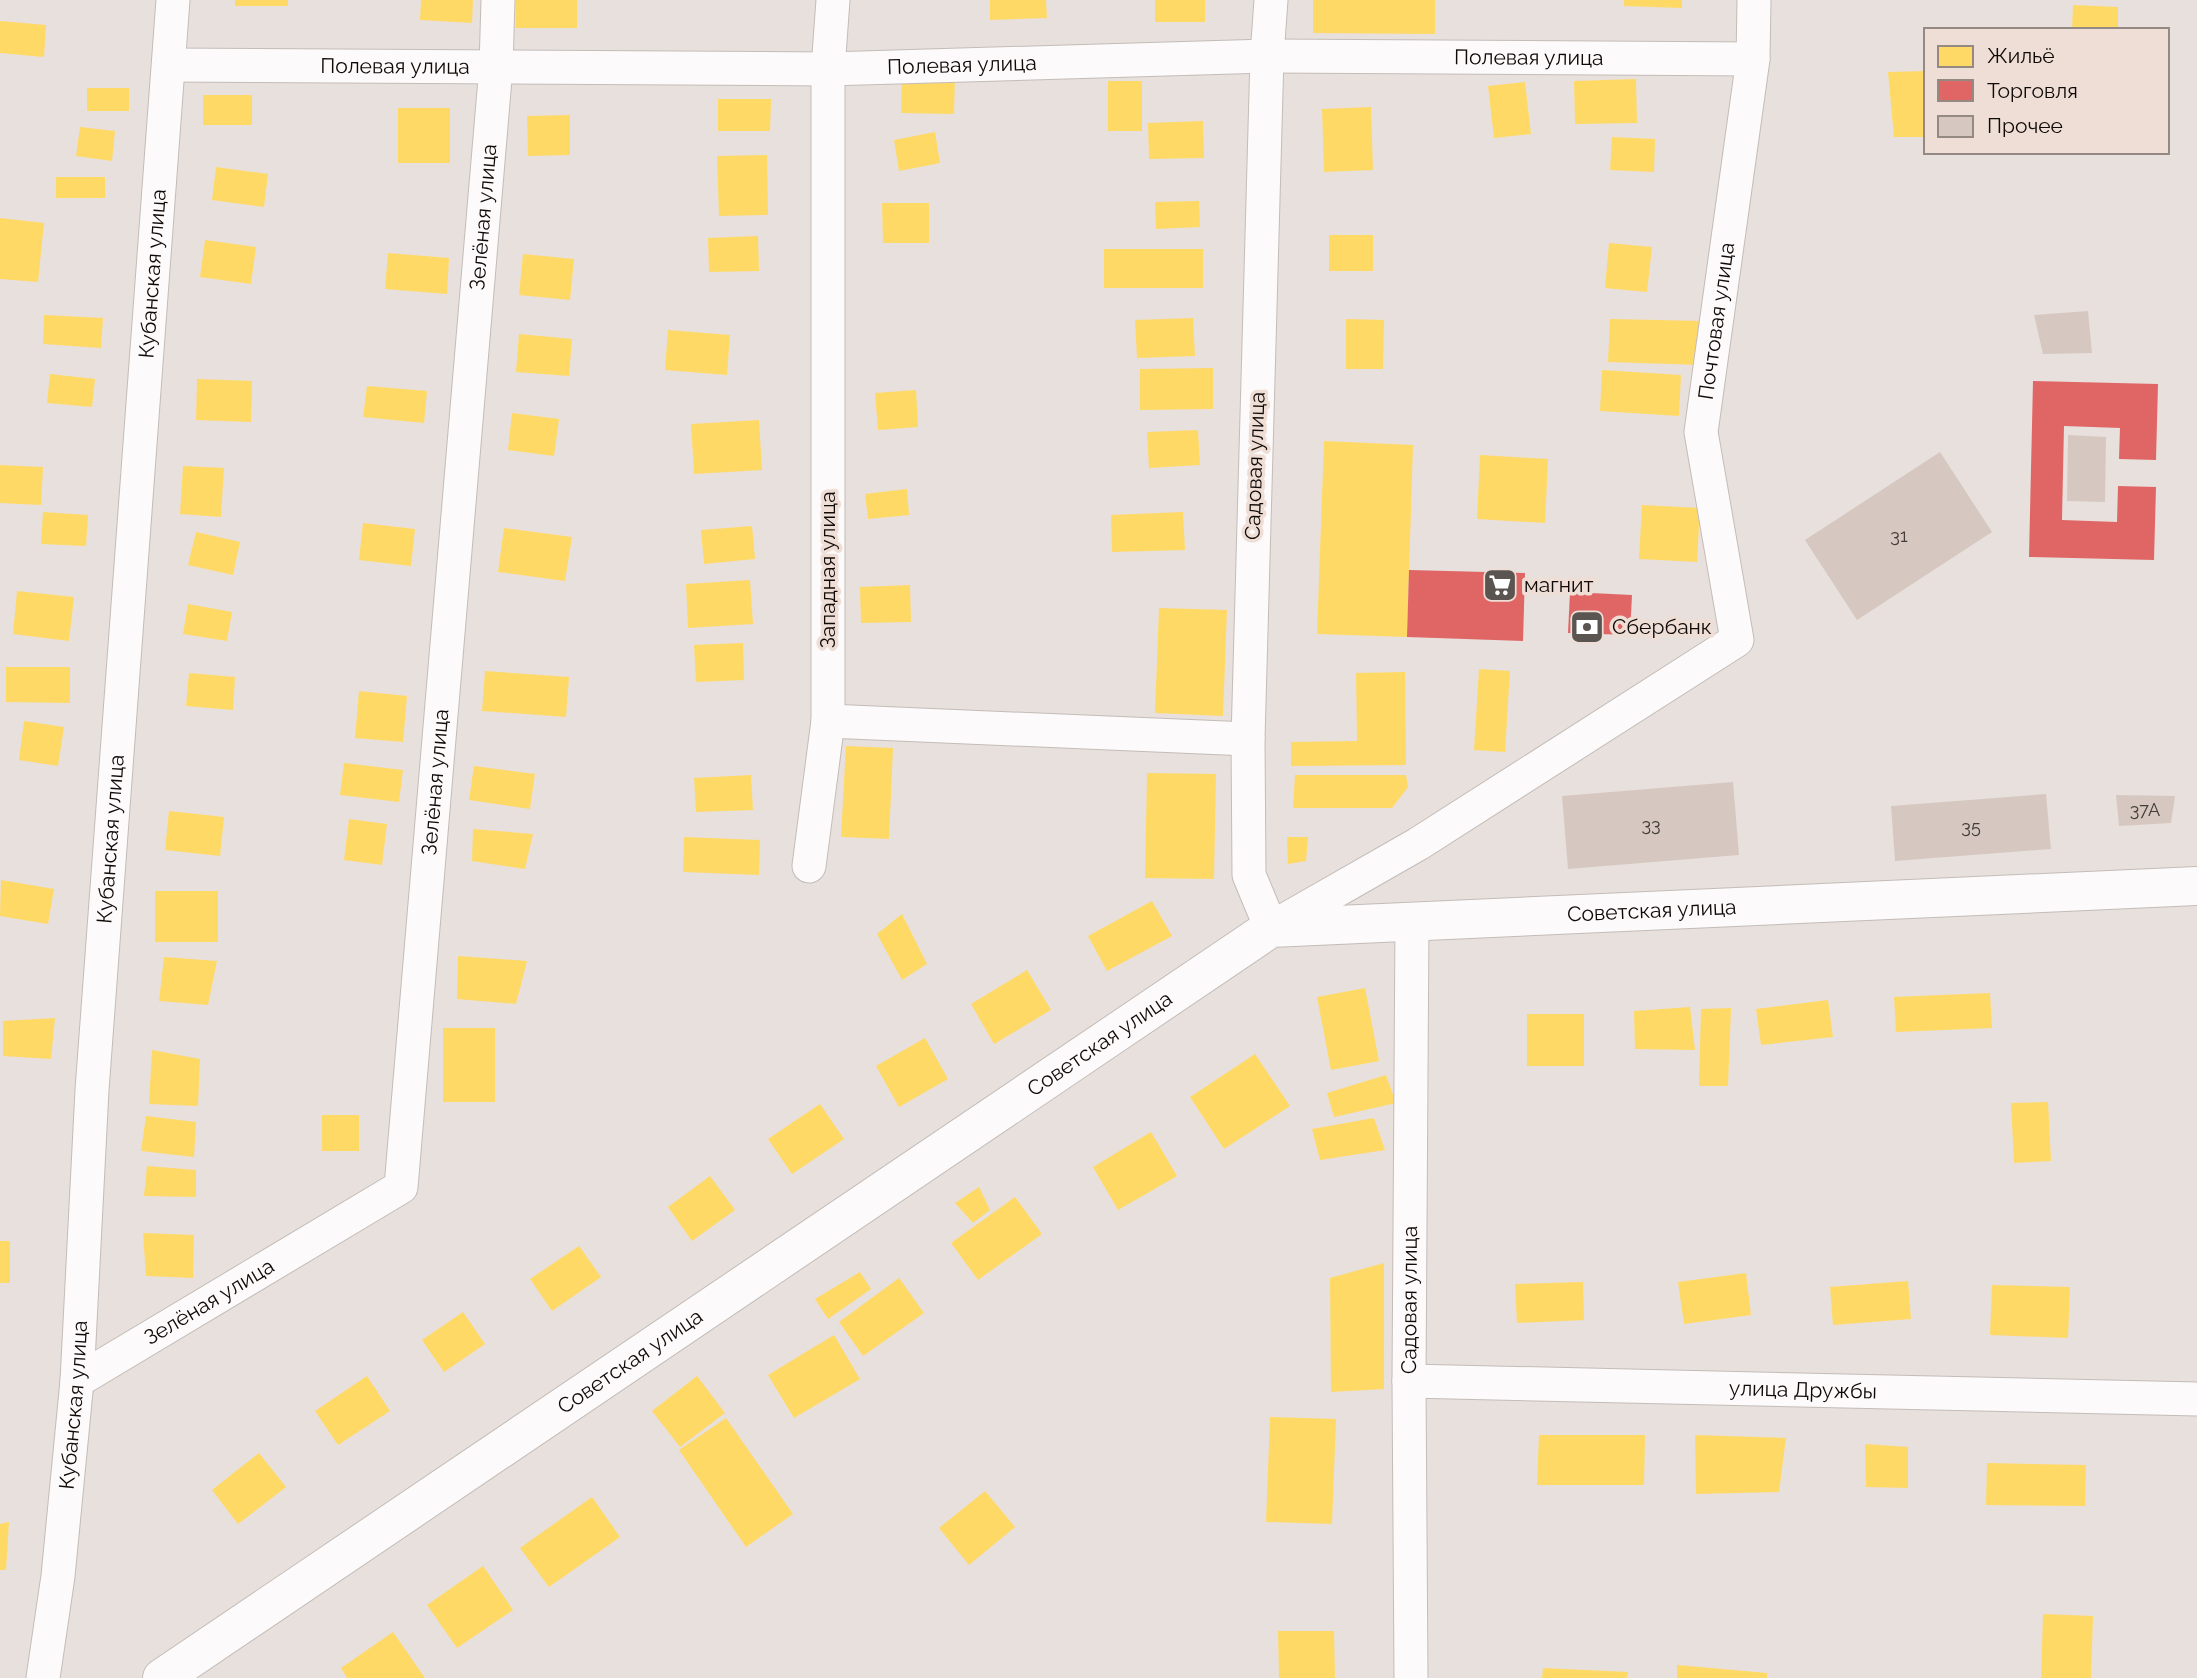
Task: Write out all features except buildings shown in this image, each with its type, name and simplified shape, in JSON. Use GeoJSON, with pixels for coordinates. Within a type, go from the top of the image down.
{"type":"FeatureCollection","features":[{"type":"Feature","properties":{"kind":"street","name":"Кубанская улица"},"geometry":{"type":"LineString","coordinates":[[43,1678],[58,1576],[77,1381],[94,1062],[173,0]]}},
{"type":"Feature","properties":{"kind":"street","name":"Зелёная улица"},"geometry":{"type":"LineString","coordinates":[[77,1381],[401,1187],[496,66],[498,0]]}},
{"type":"Feature","properties":{"kind":"street","name":"Западная улица"},"geometry":{"type":"LineString","coordinates":[[809,866],[828,721],[828,69],[833,0]]}},
{"type":"Feature","properties":{"kind":"street","name":"Садовая улица"},"geometry":{"type":"LineString","coordinates":[[1271,0],[1267,56],[1248,739],[1249,876],[1271,928]]}},
{"type":"Feature","properties":{"kind":"street","name":"Почтовая улица"},"geometry":{"type":"LineString","coordinates":[[1271,928],[1418,844],[1737,640],[1702,432],[1753,59],[1754,0]]}},
{"type":"Feature","properties":{"kind":"street","name":"Полевая улица"},"geometry":{"type":"LineString","coordinates":[[169,65],[828,69],[1267,56],[1753,59]]}},
{"type":"Feature","properties":{"kind":"street"},"geometry":{"type":"LineString","coordinates":[[828,721],[1248,739]]}},
{"type":"Feature","properties":{"kind":"street","name":"Советская улица"},"geometry":{"type":"LineString","coordinates":[[162,1678],[1271,928],[2197,886]]}},
{"type":"Feature","properties":{"kind":"street","name":"Садовая улица"},"geometry":{"type":"LineString","coordinates":[[1411,1678],[1409,1381],[1412,922]]}},
{"type":"Feature","properties":{"kind":"street","name":"улица Дружбы"},"geometry":{"type":"LineString","coordinates":[[1409,1381],[2197,1399]]}},
{"type":"Feature","properties":{"kind":"place","name":"магнит"},"geometry":{"type":"Point","coordinates":[1500,585]}},
{"type":"Feature","properties":{"kind":"place","name":"Сбербанк"},"geometry":{"type":"Point","coordinates":[1587,627]}}]}
